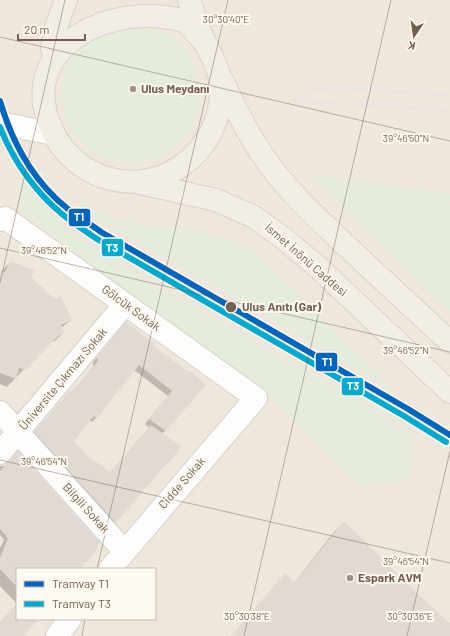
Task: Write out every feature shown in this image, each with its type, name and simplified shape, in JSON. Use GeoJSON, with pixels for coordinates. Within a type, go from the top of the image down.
{"type":"FeatureCollection","features":[{"type":"Feature","properties":{"kind":"main road"},"geometry":{"type":"LineString","coordinates":[[66,0],[57,24],[44,87],[44,99],[49,123],[54,134],[68,153],[86,168],[108,178],[131,181],[144,181],[170,173],[182,166],[201,148],[209,137],[218,113],[220,86],[218,73],[213,57],[205,43],[189,0]]}},
{"type":"Feature","properties":{"kind":"main road"},"geometry":{"type":"LineString","coordinates":[[48,64],[54,50],[73,27],[98,11],[113,6],[142,5],[157,8],[184,21],[205,43]]}},
{"type":"Feature","properties":{"kind":"main road"},"geometry":{"type":"LineString","coordinates":[[218,73],[244,123],[266,160],[289,188],[315,216],[450,342]]}},
{"type":"Feature","properties":{"kind":"main road","name":"İsmet İnönü Caddesi"},"geometry":{"type":"LineString","coordinates":[[131,181],[216,200],[254,217],[287,241],[320,269],[450,392]]}},
{"type":"Feature","properties":{"kind":"street"},"geometry":{"type":"LineString","coordinates":[[0,123],[54,134]]}},
{"type":"Feature","properties":{"kind":"street","name":"Gölcük Sokak"},"geometry":{"type":"LineString","coordinates":[[3,219],[256,398]]}},
{"type":"Feature","properties":{"kind":"street","name":"Üniversite Çıkmazı Sokak"},"geometry":{"type":"LineString","coordinates":[[0,453],[125,304]]}},
{"type":"Feature","properties":{"kind":"street","name":"Cidde Sokak"},"geometry":{"type":"LineString","coordinates":[[111,568],[256,398]]}},
{"type":"Feature","properties":{"kind":"street","name":"Bilgili Sokak"},"geometry":{"type":"LineString","coordinates":[[0,412],[124,551]]}},
{"type":"Feature","properties":{"kind":"street"},"geometry":{"type":"LineString","coordinates":[[57,636],[69,620]]}},
{"type":"Feature","properties":{"kind":"shaded area"},"geometry":{"type":"Polygon","coordinates":[[[0,0],[450,0],[450,636],[0,636],[0,0]]]}},
{"type":"Feature","properties":{"kind":"green space"},"geometry":{"type":"Polygon","coordinates":[[[124,25],[138,25],[164,33],[180,45],[192,61],[195,68],[199,81],[199,107],[195,120],[192,127],[180,143],[164,155],[157,158],[138,163],[124,163],[98,155],[82,143],[70,127],[67,120],[62,101],[62,87],[70,61],[82,45],[98,33],[105,30],[124,25]]]}},
{"type":"Feature","properties":{"kind":"green space"},"geometry":{"type":"Polygon","coordinates":[[[315,175],[450,194],[450,311],[315,177],[315,175]]]}},
{"type":"Feature","properties":{"kind":"green space"},"geometry":{"type":"Polygon","coordinates":[[[20,180],[48,212],[72,234],[140,276],[411,431],[409,480],[361,486],[260,387],[120,286],[20,210],[21,194],[16,184],[20,180]]]}},
{"type":"Feature","properties":{"kind":"green space"},"geometry":{"type":"Polygon","coordinates":[[[78,203],[110,217],[142,225],[181,228],[227,238],[259,256],[395,391],[82,210],[78,203]]]}},
{"type":"Feature","properties":{"kind":"building"},"geometry":{"type":"Polygon","coordinates":[[[10,261],[34,270],[31,277],[55,299],[61,296],[72,320],[61,325],[64,333],[58,336],[26,370],[19,368],[16,379],[0,373],[0,271],[5,272],[10,261]]]}},
{"type":"Feature","properties":{"kind":"building"},"geometry":{"type":"Polygon","coordinates":[[[126,322],[155,344],[154,346],[189,372],[190,371],[206,385],[166,431],[149,419],[172,391],[139,365],[97,418],[94,416],[74,441],[88,456],[110,472],[151,425],[181,446],[170,462],[169,461],[116,523],[34,432],[72,389],[74,390],[98,361],[97,356],[126,322]]]}},
{"type":"Feature","properties":{"kind":"building"},"geometry":{"type":"Polygon","coordinates":[[[18,451],[100,543],[96,547],[98,548],[82,568],[16,568],[16,586],[0,569],[0,558],[8,538],[0,529],[0,471],[18,451]]]}},
{"type":"Feature","properties":{"kind":"building","name":"Espark AVM"},"geometry":{"type":"Polygon","coordinates":[[[344,521],[420,596],[450,623],[450,636],[231,636],[285,573],[295,582],[344,521]]]}},
{"type":"Feature","properties":{"kind":"building"},"geometry":{"type":"Polygon","coordinates":[[[16,604],[16,620],[37,620],[24,636],[0,636],[0,622],[16,604]]]}},
{"type":"Feature","properties":{"kind":"railway"},"geometry":{"type":"LineString","coordinates":[[302,88],[377,90],[450,95]]}},
{"type":"Feature","properties":{"kind":"railway"},"geometry":{"type":"LineString","coordinates":[[301,101],[450,110]]}},
{"type":"Feature","properties":{"kind":"tram line","name":"T1"},"geometry":{"type":"LineString","coordinates":[[0,101],[18,146],[35,174],[56,198],[72,212],[101,232],[408,409],[450,435]]}},
{"type":"Feature","properties":{"kind":"tram line","name":"T3"},"geometry":{"type":"LineString","coordinates":[[0,127],[18,163],[34,185],[52,205],[79,227],[97,239],[404,416],[446,442]]}},
{"type":"Feature","properties":{"kind":"place","name":"Ulus Meydanı"},"geometry":{"type":"Point","coordinates":[133,89]}},
{"type":"Feature","properties":{"kind":"place","name":"Ulus Anıtı (Gar)"},"geometry":{"type":"Point","coordinates":[231,307]}},
{"type":"Feature","properties":{"kind":"place","name":"Espark AVM"},"geometry":{"type":"Point","coordinates":[350,578]}}]}
